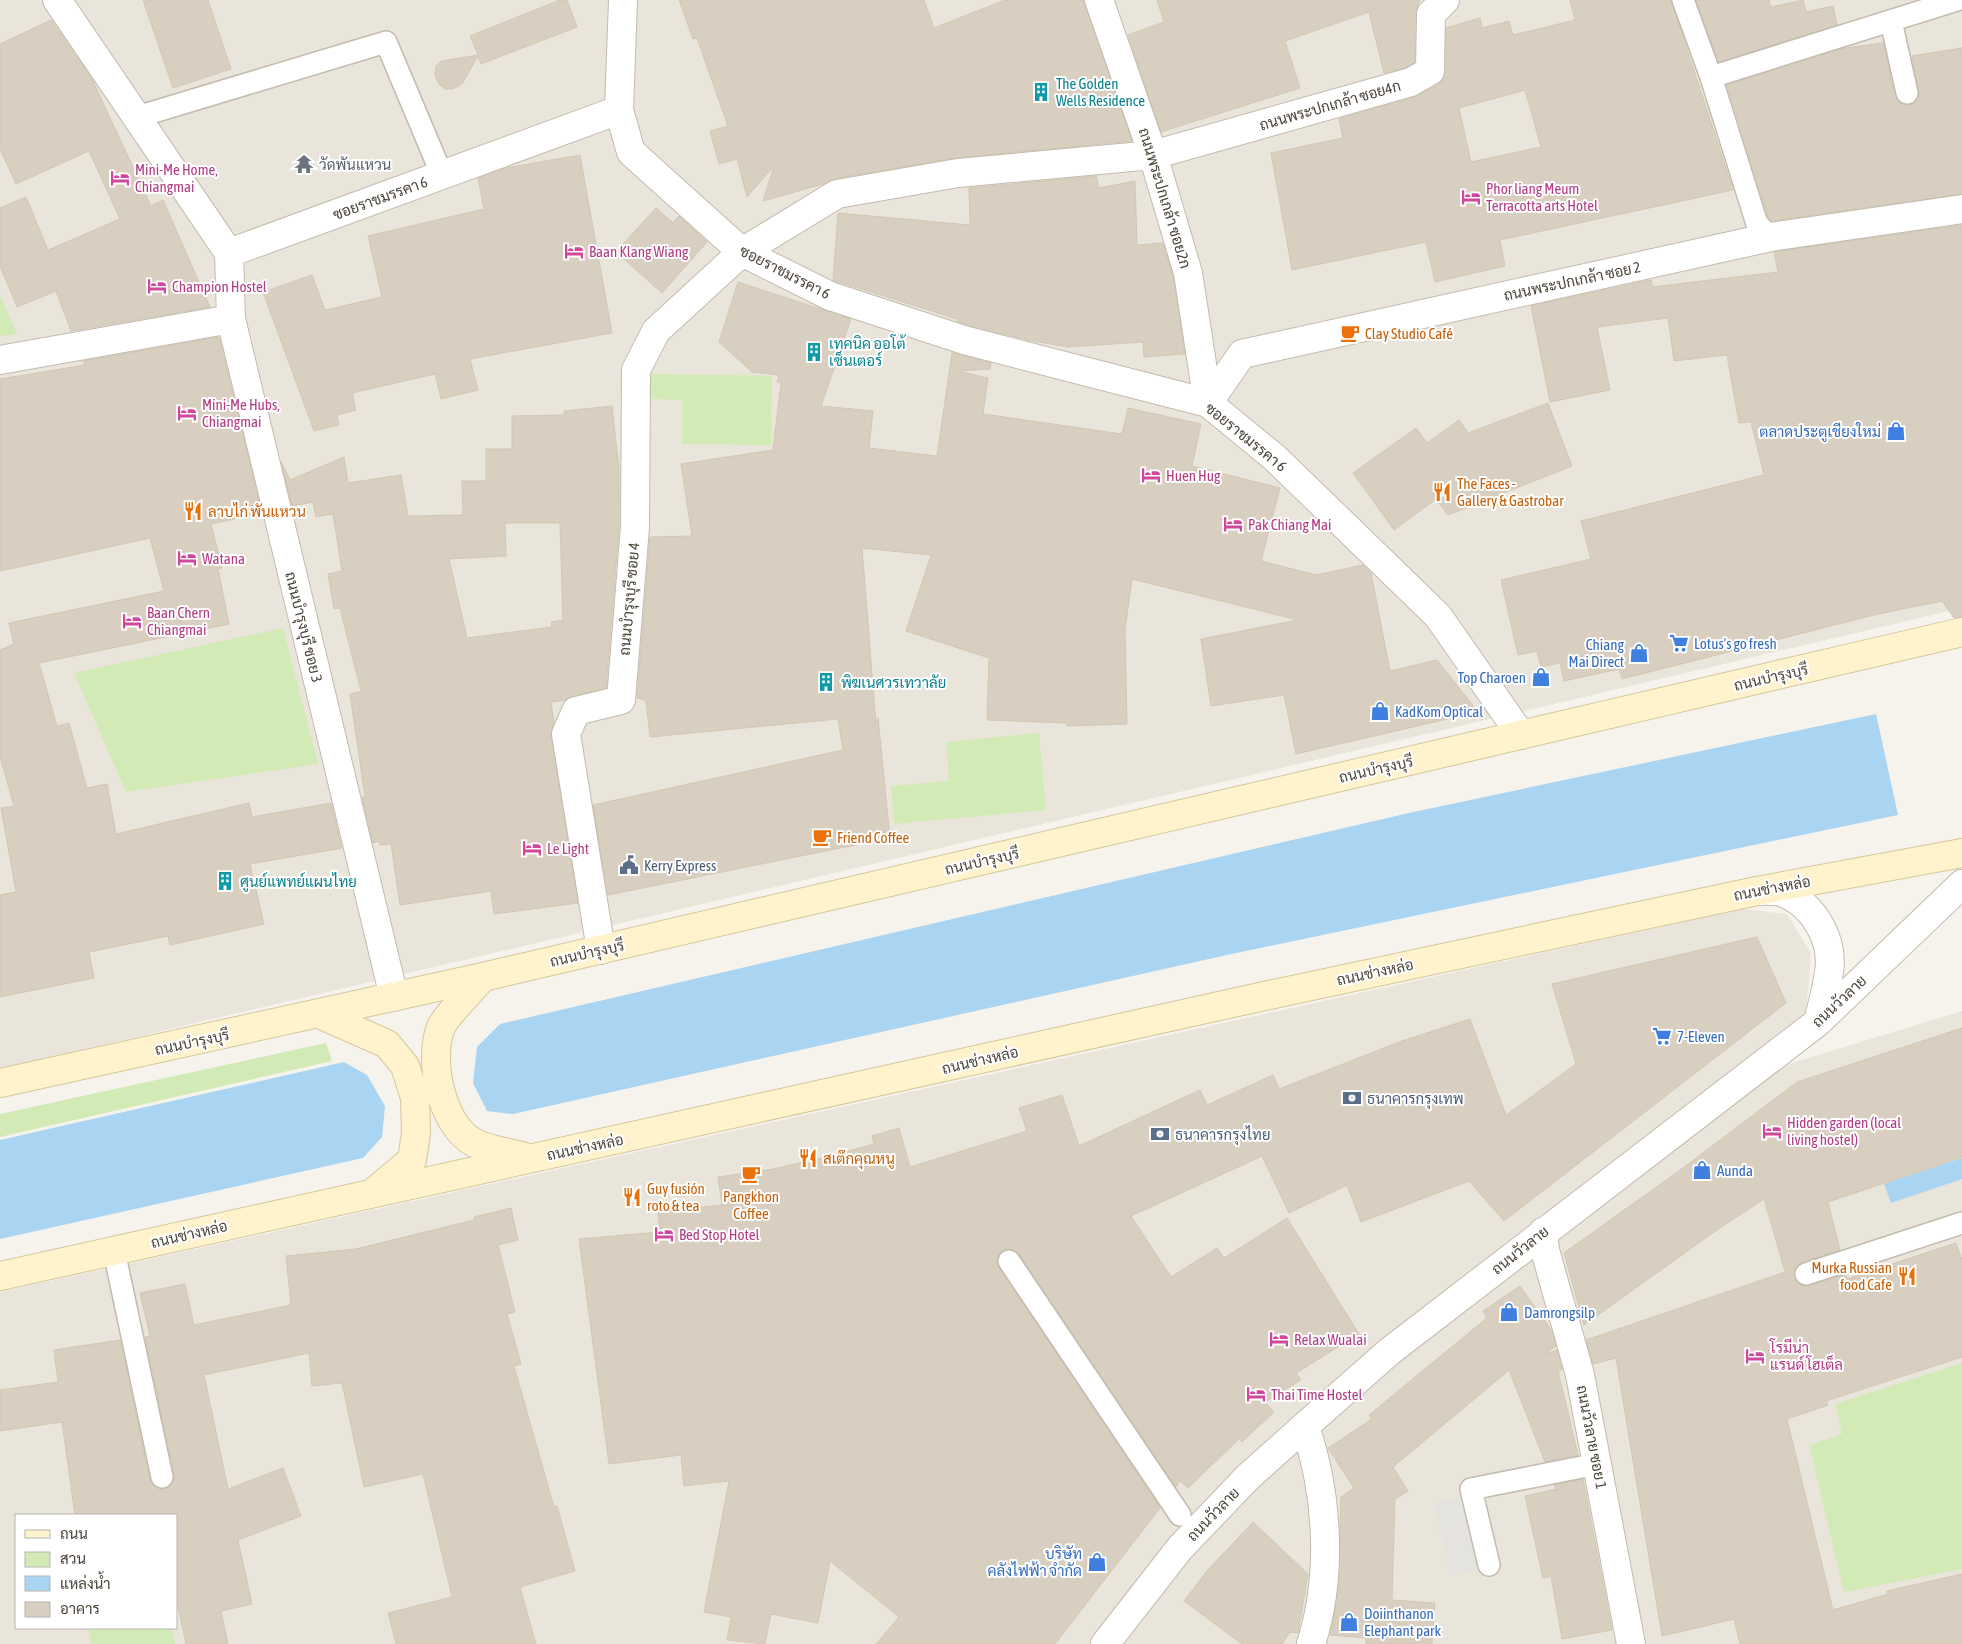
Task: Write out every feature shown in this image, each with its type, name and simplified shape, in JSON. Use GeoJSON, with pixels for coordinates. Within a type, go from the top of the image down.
{"type":"FeatureCollection","features":[{"type":"Feature","properties":{"kind":"main road","name":"ถนนบำรุงบุรี"},"geometry":{"type":"LineString","coordinates":[[0,1083],[602,950],[1962,632]]}},
{"type":"Feature","properties":{"kind":"main road","name":"ถนนช่างหล่อ"},"geometry":{"type":"LineString","coordinates":[[0,1276],[1250,1000],[1757,891],[1962,853]]}},
{"type":"Feature","properties":{"kind":"main road"},"geometry":{"type":"LineString","coordinates":[[483,977],[442,1026],[435,1051],[440,1092],[451,1120],[472,1142],[532,1159]]}},
{"type":"Feature","properties":{"kind":"main road"},"geometry":{"type":"LineString","coordinates":[[319,1014],[388,1044],[405,1066],[415,1098],[416,1133],[412,1160],[373,1193]]}},
{"type":"Feature","properties":{"kind":"street"},"geometry":{"type":"LineString","coordinates":[[57,0],[229,253]]}},
{"type":"Feature","properties":{"kind":"street"},"geometry":{"type":"LineString","coordinates":[[619,110],[623,0]]}},
{"type":"Feature","properties":{"kind":"street","name":"ถนนพระปกเกล้า ซอย2ก"},"geometry":{"type":"LineString","coordinates":[[1099,0],[1153,155],[1188,273],[1208,403]]}},
{"type":"Feature","properties":{"kind":"street","name":"ถนนพระปกเกล้า ซอย4ก"},"geometry":{"type":"LineString","coordinates":[[1153,155],[1411,82],[1430,71],[1431,14],[1445,0]]}},
{"type":"Feature","properties":{"kind":"street","name":"ซอยราชมรรคา 6"},"geometry":{"type":"LineString","coordinates":[[229,253],[619,110],[630,152],[742,252],[830,296],[964,340],[1208,403],[1275,458],[1438,616],[1521,735]]}},
{"type":"Feature","properties":{"kind":"street"},"geometry":{"type":"LineString","coordinates":[[742,252],[837,194],[958,172],[1153,155]]}},
{"type":"Feature","properties":{"kind":"street","name":"ถนนพระปกเกล้า ซอย 2"},"geometry":{"type":"LineString","coordinates":[[1208,403],[1242,354],[1771,237],[1962,209]]}},
{"type":"Feature","properties":{"kind":"street","name":"ถนนบำรุงบุรี ซอย 4"},"geometry":{"type":"LineString","coordinates":[[602,950],[566,734],[576,711],[620,700],[635,527],[636,370],[656,331],[742,252]]}},
{"type":"Feature","properties":{"kind":"street","name":"ถนนบำรุงบุรี ซอย 3"},"geometry":{"type":"LineString","coordinates":[[229,253],[231,319],[394,997]]}},
{"type":"Feature","properties":{"kind":"street"},"geometry":{"type":"LineString","coordinates":[[0,360],[231,319]]}},
{"type":"Feature","properties":{"kind":"street","name":"ถนนวัวลาย"},"geometry":{"type":"LineString","coordinates":[[1104,1644],[1180,1548],[1248,1477],[1305,1426],[1390,1351],[1818,1022],[1962,884]]}},
{"type":"Feature","properties":{"kind":"street"},"geometry":{"type":"LineString","coordinates":[[1757,891],[1783,892],[1802,903],[1814,915],[1827,940],[1830,970],[1818,1022]]}},
{"type":"Feature","properties":{"kind":"street","name":"ถนนวัวลาย ซอย 1"},"geometry":{"type":"LineString","coordinates":[[1543,1232],[1545,1250],[1580,1375],[1632,1644]]}},
{"type":"Feature","properties":{"kind":"street"},"geometry":{"type":"LineString","coordinates":[[1305,1426],[1312,1447],[1326,1533],[1321,1614],[1311,1644]]}},
{"type":"Feature","properties":{"kind":"lane"},"geometry":{"type":"LineString","coordinates":[[1683,0],[1711,77],[1757,224],[1771,237]]}},
{"type":"Feature","properties":{"kind":"lane"},"geometry":{"type":"LineString","coordinates":[[1711,77],[1957,0]]}},
{"type":"Feature","properties":{"kind":"lane"},"geometry":{"type":"LineString","coordinates":[[1891,21],[1908,93]]}},
{"type":"Feature","properties":{"kind":"lane"},"geometry":{"type":"LineString","coordinates":[[137,117],[386,42],[442,175]]}},
{"type":"Feature","properties":{"kind":"lane"},"geometry":{"type":"LineString","coordinates":[[1806,1274],[1962,1223]]}},
{"type":"Feature","properties":{"kind":"lane"},"geometry":{"type":"LineString","coordinates":[[114,1251],[162,1477]]}},
{"type":"Feature","properties":{"kind":"lane"},"geometry":{"type":"LineString","coordinates":[[1009,1261],[1180,1515]]}},
{"type":"Feature","properties":{"kind":"lane"},"geometry":{"type":"LineString","coordinates":[[1489,1565],[1472,1489],[1597,1464]]}},
{"type":"Feature","properties":{"kind":"shaded area"},"geometry":{"type":"Polygon","coordinates":[[[0,0],[1962,0],[1962,608],[0,1069],[0,0]]]}},
{"type":"Feature","properties":{"kind":"shaded area"},"geometry":{"type":"Polygon","coordinates":[[[1742,909],[1787,914],[1811,953],[1806,1013],[1372,1347],[1188,1521],[1092,1644],[0,1644],[0,1292],[1742,909]]]}},
{"type":"Feature","properties":{"kind":"shaded area"},"geometry":{"type":"Polygon","coordinates":[[[1962,1011],[1962,1644],[1122,1644],[1201,1540],[1380,1372],[1779,1067],[1962,1011]]]}},
{"type":"Feature","properties":{"kind":"shaded area"},"geometry":{"type":"Polygon","coordinates":[[[1467,1496],[1484,1568],[1451,1576],[1434,1503],[1467,1496]]]}},
{"type":"Feature","properties":{"kind":"green space"},"geometry":{"type":"Polygon","coordinates":[[[0,295],[17,334],[0,336],[0,295]]]}},
{"type":"Feature","properties":{"kind":"green space"},"geometry":{"type":"Polygon","coordinates":[[[650,374],[772,376],[771,445],[682,444],[682,400],[650,399],[650,374]]]}},
{"type":"Feature","properties":{"kind":"green space"},"geometry":{"type":"Polygon","coordinates":[[[283,628],[318,764],[126,792],[74,673],[283,628]]]}},
{"type":"Feature","properties":{"kind":"green space"},"geometry":{"type":"Polygon","coordinates":[[[1039,733],[1046,810],[894,824],[891,786],[949,781],[946,742],[1039,733]]]}},
{"type":"Feature","properties":{"kind":"green space"},"geometry":{"type":"Polygon","coordinates":[[[326,1043],[332,1061],[0,1137],[0,1114],[326,1043]]]}},
{"type":"Feature","properties":{"kind":"green space"},"geometry":{"type":"Polygon","coordinates":[[[1962,1363],[1962,1569],[1844,1592],[1809,1445],[1842,1434],[1835,1404],[1962,1363]]]}},
{"type":"Feature","properties":{"kind":"green space"},"geometry":{"type":"Polygon","coordinates":[[[89,1629],[171,1629],[175,1644],[91,1644],[89,1629]]]}},
{"type":"Feature","properties":{"kind":"water"},"geometry":{"type":"Polygon","coordinates":[[[1876,714],[1898,815],[1236,953],[513,1114],[487,1111],[473,1083],[477,1047],[500,1024],[1409,813],[1876,714]]]}},
{"type":"Feature","properties":{"kind":"water"},"geometry":{"type":"Polygon","coordinates":[[[344,1062],[367,1075],[385,1106],[382,1137],[363,1158],[0,1239],[0,1140],[344,1062]]]}},
{"type":"Feature","properties":{"kind":"water"},"geometry":{"type":"Polygon","coordinates":[[[1962,1158],[1962,1179],[1891,1203],[1884,1184],[1962,1158]]]}},
{"type":"Feature","properties":{"kind":"building"},"geometry":{"type":"Polygon","coordinates":[[[143,0],[208,0],[231,69],[173,88],[143,0]]]}},
{"type":"Feature","properties":{"kind":"building"},"geometry":{"type":"Polygon","coordinates":[[[560,0],[567,0],[577,27],[481,64],[478,56],[462,84],[453,89],[445,89],[439,84],[435,75],[436,66],[442,61],[478,55],[470,36],[560,0]]]}},
{"type":"Feature","properties":{"kind":"building"},"geometry":{"type":"Polygon","coordinates":[[[679,0],[924,0],[934,28],[1005,0],[1084,0],[1132,141],[955,158],[834,179],[823,184],[763,201],[774,166],[747,197],[737,159],[719,164],[710,131],[728,126],[697,38],[693,39],[679,0]]]}},
{"type":"Feature","properties":{"kind":"building"},"geometry":{"type":"Polygon","coordinates":[[[1157,0],[1420,0],[1415,14],[1415,62],[1405,68],[1384,73],[1369,12],[1285,41],[1300,88],[1161,132],[1128,35],[1164,22],[1157,0]]]}},
{"type":"Feature","properties":{"kind":"building"},"geometry":{"type":"Polygon","coordinates":[[[1570,0],[1671,0],[1733,190],[1500,240],[1505,266],[1435,282],[1426,242],[1292,270],[1271,153],[1343,138],[1339,119],[1415,97],[1438,85],[1446,71],[1446,28],[1480,18],[1482,28],[1509,21],[1513,35],[1575,20],[1570,0]],[[1525,90],[1459,108],[1471,162],[1541,147],[1525,90]]]}},
{"type":"Feature","properties":{"kind":"building"},"geometry":{"type":"Polygon","coordinates":[[[1696,0],[1769,0],[1771,7],[1803,0],[1806,12],[1833,6],[1837,25],[1719,62],[1696,0]]]}},
{"type":"Feature","properties":{"kind":"building"},"geometry":{"type":"Polygon","coordinates":[[[51,20],[92,79],[151,206],[163,200],[210,307],[71,331],[56,291],[17,307],[0,266],[0,208],[26,197],[48,250],[120,219],[89,151],[16,184],[0,149],[0,44],[51,20]]]}},
{"type":"Feature","properties":{"kind":"building"},"geometry":{"type":"Polygon","coordinates":[[[1883,43],[1895,96],[1898,102],[1904,105],[1915,102],[1919,96],[1912,56],[1962,48],[1962,194],[1772,221],[1768,217],[1727,85],[1845,48],[1883,43]]]}},
{"type":"Feature","properties":{"kind":"building"},"geometry":{"type":"Polygon","coordinates":[[[580,155],[612,333],[470,359],[478,390],[441,399],[435,374],[352,393],[356,410],[337,415],[339,425],[314,431],[263,292],[312,275],[325,310],[382,297],[368,236],[484,209],[478,178],[506,168],[580,155]]]}},
{"type":"Feature","properties":{"kind":"building"},"geometry":{"type":"Polygon","coordinates":[[[1096,176],[1099,188],[1135,181],[1137,245],[1163,243],[1173,276],[1185,354],[1144,357],[1143,342],[1068,347],[1028,340],[968,325],[957,321],[957,319],[833,280],[838,213],[970,225],[969,188],[1096,176]]]}},
{"type":"Feature","properties":{"kind":"building"},"geometry":{"type":"Polygon","coordinates":[[[656,208],[673,223],[679,216],[707,242],[662,293],[616,252],[656,208]]]}},
{"type":"Feature","properties":{"kind":"building"},"geometry":{"type":"Polygon","coordinates":[[[1962,225],[1962,617],[1954,618],[1942,601],[1878,614],[1622,679],[1619,669],[1564,681],[1560,663],[1541,667],[1537,651],[1518,655],[1501,580],[1591,559],[1581,521],[1764,475],[1751,422],[1739,423],[1727,355],[1674,361],[1668,318],[1597,327],[1610,390],[1550,402],[1531,306],[1651,280],[1652,287],[1778,272],[1774,252],[1962,225]]]}},
{"type":"Feature","properties":{"kind":"building"},"geometry":{"type":"Polygon","coordinates":[[[738,282],[851,319],[821,406],[873,411],[869,448],[937,456],[952,353],[991,363],[990,369],[957,371],[988,378],[983,414],[1122,434],[1128,408],[1201,424],[1192,466],[1280,488],[1261,561],[1316,575],[1363,565],[1371,573],[1390,671],[1437,660],[1478,712],[1296,754],[1284,695],[1211,706],[1201,639],[1298,620],[1132,579],[1125,630],[1127,724],[1067,726],[1066,723],[987,720],[989,658],[906,631],[931,555],[862,548],[876,724],[878,718],[890,838],[608,895],[593,805],[843,750],[838,719],[650,737],[646,700],[637,698],[650,537],[692,536],[681,464],[773,450],[781,383],[777,382],[779,375],[752,372],[719,342],[738,282]]]}},
{"type":"Feature","properties":{"kind":"building"},"geometry":{"type":"Polygon","coordinates":[[[219,337],[262,513],[211,524],[222,568],[218,569],[229,624],[39,663],[57,726],[69,723],[87,788],[107,784],[116,834],[249,803],[252,817],[331,803],[342,848],[250,864],[264,924],[170,945],[168,936],[89,952],[94,978],[0,997],[0,895],[16,892],[1,808],[14,806],[0,757],[0,650],[14,644],[9,623],[164,591],[150,538],[0,571],[0,379],[85,365],[83,361],[219,337]]]}},
{"type":"Feature","properties":{"kind":"building"},"geometry":{"type":"Polygon","coordinates":[[[1548,403],[1572,466],[1448,515],[1436,499],[1394,530],[1353,473],[1416,428],[1427,443],[1459,420],[1468,433],[1548,403]]]}},
{"type":"Feature","properties":{"kind":"building"},"geometry":{"type":"Polygon","coordinates":[[[612,406],[619,470],[619,526],[606,688],[572,696],[565,700],[551,702],[554,723],[551,736],[578,903],[494,914],[491,891],[400,905],[391,844],[380,845],[379,841],[373,843],[362,797],[365,797],[350,694],[361,691],[340,608],[334,609],[328,574],[342,571],[333,514],[316,517],[313,502],[292,506],[281,462],[290,480],[344,457],[348,483],[401,475],[408,516],[463,515],[462,481],[486,481],[486,449],[512,449],[512,416],[564,415],[564,411],[612,406]],[[505,523],[506,556],[449,559],[467,638],[552,627],[551,622],[563,620],[560,523],[505,523]]]}},
{"type":"Feature","properties":{"kind":"building"},"geometry":{"type":"Polygon","coordinates":[[[1757,937],[1786,1003],[1504,1221],[1469,1181],[1361,1222],[1347,1185],[1289,1213],[1262,1156],[1131,1216],[1171,1277],[1217,1248],[1224,1258],[1287,1218],[1359,1334],[1296,1373],[1301,1380],[1265,1402],[1274,1412],[1242,1442],[1239,1439],[1188,1488],[1180,1481],[1176,1487],[1019,1254],[1009,1249],[1002,1251],[997,1261],[999,1268],[1160,1508],[1055,1644],[876,1644],[899,1617],[830,1561],[818,1623],[771,1614],[765,1644],[727,1640],[731,1617],[704,1612],[729,1481],[684,1486],[681,1455],[609,1464],[579,1239],[660,1232],[658,1212],[722,1205],[718,1177],[773,1169],[838,1154],[874,1144],[872,1136],[899,1128],[910,1167],[1027,1131],[1019,1108],[1062,1095],[1079,1146],[1200,1090],[1207,1105],[1273,1075],[1279,1089],[1402,1041],[1470,1019],[1506,1115],[1576,1064],[1552,984],[1757,937]]]}},
{"type":"Feature","properties":{"kind":"building"},"geometry":{"type":"Polygon","coordinates":[[[1962,1028],[1962,1157],[1828,1202],[1840,1250],[1802,1262],[1794,1272],[1797,1283],[1809,1286],[1846,1274],[1847,1279],[1956,1243],[1962,1260],[1962,1357],[1826,1401],[1828,1405],[1787,1419],[1833,1610],[1888,1594],[1887,1591],[1962,1574],[1962,1644],[1740,1644],[1734,1619],[1662,1636],[1616,1358],[1593,1364],[1586,1340],[1785,1272],[1764,1199],[1714,1232],[1584,1325],[1564,1253],[1679,1171],[1797,1082],[1962,1028]]]}},
{"type":"Feature","properties":{"kind":"building"},"geometry":{"type":"Polygon","coordinates":[[[511,1208],[518,1240],[498,1245],[515,1312],[507,1314],[521,1364],[514,1366],[554,1507],[557,1506],[575,1571],[520,1587],[536,1644],[396,1644],[388,1613],[452,1597],[423,1474],[364,1487],[342,1383],[312,1386],[309,1353],[204,1375],[228,1489],[283,1468],[301,1516],[238,1540],[252,1604],[221,1611],[228,1644],[186,1644],[178,1606],[178,1514],[75,1514],[62,1422],[0,1431],[0,1390],[58,1382],[54,1350],[120,1340],[150,1480],[158,1489],[165,1489],[174,1481],[174,1474],[145,1337],[150,1336],[140,1293],[185,1284],[194,1325],[291,1305],[286,1256],[356,1249],[474,1220],[474,1217],[511,1208]]]}},
{"type":"Feature","properties":{"kind":"building"},"geometry":{"type":"Polygon","coordinates":[[[1520,1286],[1552,1331],[1556,1346],[1543,1355],[1557,1350],[1562,1370],[1558,1371],[1578,1455],[1545,1462],[1509,1370],[1393,1467],[1408,1491],[1395,1499],[1392,1600],[1435,1603],[1432,1644],[1366,1644],[1366,1638],[1330,1635],[1338,1592],[1341,1497],[1354,1488],[1328,1448],[1372,1419],[1369,1415],[1487,1318],[1483,1311],[1520,1286]]]}},
{"type":"Feature","properties":{"kind":"building"},"geometry":{"type":"Polygon","coordinates":[[[1583,1479],[1612,1630],[1562,1639],[1551,1576],[1543,1578],[1525,1496],[1556,1489],[1554,1485],[1583,1479]]]}},
{"type":"Feature","properties":{"kind":"building"},"geometry":{"type":"Polygon","coordinates":[[[1253,1522],[1308,1574],[1298,1633],[1290,1632],[1282,1644],[1242,1644],[1184,1601],[1206,1572],[1253,1522]]]}},
{"type":"Feature","properties":{"kind":"place","name":"The Golden Wells Residence"},"geometry":{"type":"Point","coordinates":[1041,92]}},
{"type":"Feature","properties":{"kind":"place","name":"วัดพันแหวน"},"geometry":{"type":"Point","coordinates":[304,164]}},
{"type":"Feature","properties":{"kind":"place","name":"Mini-Me Home, Chiangmai"},"geometry":{"type":"Point","coordinates":[120,178]}},
{"type":"Feature","properties":{"kind":"place","name":"Phor liang Meum Terracotta arts Hotel"},"geometry":{"type":"Point","coordinates":[1471,197]}},
{"type":"Feature","properties":{"kind":"place","name":"Baan Klang Wiang"},"geometry":{"type":"Point","coordinates":[574,251]}},
{"type":"Feature","properties":{"kind":"place","name":"Champion Hostel"},"geometry":{"type":"Point","coordinates":[157,286]}},
{"type":"Feature","properties":{"kind":"place","name":"Clay Studio Café"},"geometry":{"type":"Point","coordinates":[1350,333]}},
{"type":"Feature","properties":{"kind":"place","name":"เทคนิค ออโต้ เซ็นเตอร์"},"geometry":{"type":"Point","coordinates":[814,352]}},
{"type":"Feature","properties":{"kind":"place","name":"Mini-Me Hubs, Chiangmai"},"geometry":{"type":"Point","coordinates":[187,413]}},
{"type":"Feature","properties":{"kind":"place","name":"ตลาดประตูเชียงใหม่"},"geometry":{"type":"Point","coordinates":[1896,431]}},
{"type":"Feature","properties":{"kind":"place","name":"Huen Hug"},"geometry":{"type":"Point","coordinates":[1151,475]}},
{"type":"Feature","properties":{"kind":"place","name":"The Faces - Gallery & Gastrobar"},"geometry":{"type":"Point","coordinates":[1442,492]}},
{"type":"Feature","properties":{"kind":"place","name":"ลาบไก่ พันแหวน"},"geometry":{"type":"Point","coordinates":[193,511]}},
{"type":"Feature","properties":{"kind":"place","name":"Pak Chiang Mai"},"geometry":{"type":"Point","coordinates":[1233,524]}},
{"type":"Feature","properties":{"kind":"place","name":"Watana"},"geometry":{"type":"Point","coordinates":[187,558]}},
{"type":"Feature","properties":{"kind":"place","name":"Baan Chern Chiangmai"},"geometry":{"type":"Point","coordinates":[132,621]}},
{"type":"Feature","properties":{"kind":"place","name":"Lotus's go fresh"},"geometry":{"type":"Point","coordinates":[1679,643]}},
{"type":"Feature","properties":{"kind":"place","name":"Chiang Mai Direct"},"geometry":{"type":"Point","coordinates":[1639,653]}},
{"type":"Feature","properties":{"kind":"place","name":"Top Charoen"},"geometry":{"type":"Point","coordinates":[1541,677]}},
{"type":"Feature","properties":{"kind":"place","name":"พิฆเนศวรเทวาลัย"},"geometry":{"type":"Point","coordinates":[826,682]}},
{"type":"Feature","properties":{"kind":"place","name":"KadKom Optical"},"geometry":{"type":"Point","coordinates":[1380,711]}},
{"type":"Feature","properties":{"kind":"place","name":"Friend Coffee"},"geometry":{"type":"Point","coordinates":[822,837]}},
{"type":"Feature","properties":{"kind":"place","name":"Le Light"},"geometry":{"type":"Point","coordinates":[532,848]}},
{"type":"Feature","properties":{"kind":"place","name":"Kerry Express"},"geometry":{"type":"Point","coordinates":[629,865]}},
{"type":"Feature","properties":{"kind":"place","name":"ศูนย์แพทย์แผนไทย"},"geometry":{"type":"Point","coordinates":[225,881]}},
{"type":"Feature","properties":{"kind":"place","name":"7-Eleven"},"geometry":{"type":"Point","coordinates":[1662,1036]}},
{"type":"Feature","properties":{"kind":"place","name":"ธนาคารกรุงเทพ"},"geometry":{"type":"Point","coordinates":[1352,1098]}},
{"type":"Feature","properties":{"kind":"place","name":"Hidden garden (local living hostel)"},"geometry":{"type":"Point","coordinates":[1772,1131]}},
{"type":"Feature","properties":{"kind":"place","name":"ธนาคารกรุงไทย"},"geometry":{"type":"Point","coordinates":[1160,1134]}},
{"type":"Feature","properties":{"kind":"place","name":"สเต๊กคุณหนู"},"geometry":{"type":"Point","coordinates":[808,1158]}},
{"type":"Feature","properties":{"kind":"place","name":"Aunda"},"geometry":{"type":"Point","coordinates":[1702,1170]}},
{"type":"Feature","properties":{"kind":"place","name":"Pangkhon Coffee"},"geometry":{"type":"Point","coordinates":[751,1174]}},
{"type":"Feature","properties":{"kind":"place","name":"Guy fusión roto & tea"},"geometry":{"type":"Point","coordinates":[632,1197]}},
{"type":"Feature","properties":{"kind":"place","name":"Bed Stop Hotel"},"geometry":{"type":"Point","coordinates":[664,1234]}},
{"type":"Feature","properties":{"kind":"place","name":"Murka Russian food Cafe"},"geometry":{"type":"Point","coordinates":[1907,1276]}},
{"type":"Feature","properties":{"kind":"place","name":"Damrongsilp"},"geometry":{"type":"Point","coordinates":[1509,1312]}},
{"type":"Feature","properties":{"kind":"place","name":"Relax Wualai"},"geometry":{"type":"Point","coordinates":[1279,1339]}},
{"type":"Feature","properties":{"kind":"place","name":"โรมีน่า แรนด์ โฮเต็ล"},"geometry":{"type":"Point","coordinates":[1755,1356]}},
{"type":"Feature","properties":{"kind":"place","name":"Thai Time Hostel"},"geometry":{"type":"Point","coordinates":[1256,1394]}},
{"type":"Feature","properties":{"kind":"place","name":"บริษัท คลังไฟฟ้า จำกัด"},"geometry":{"type":"Point","coordinates":[1097,1562]}},
{"type":"Feature","properties":{"kind":"place","name":"Doiinthanon Elephant park"},"geometry":{"type":"Point","coordinates":[1349,1622]}}]}
